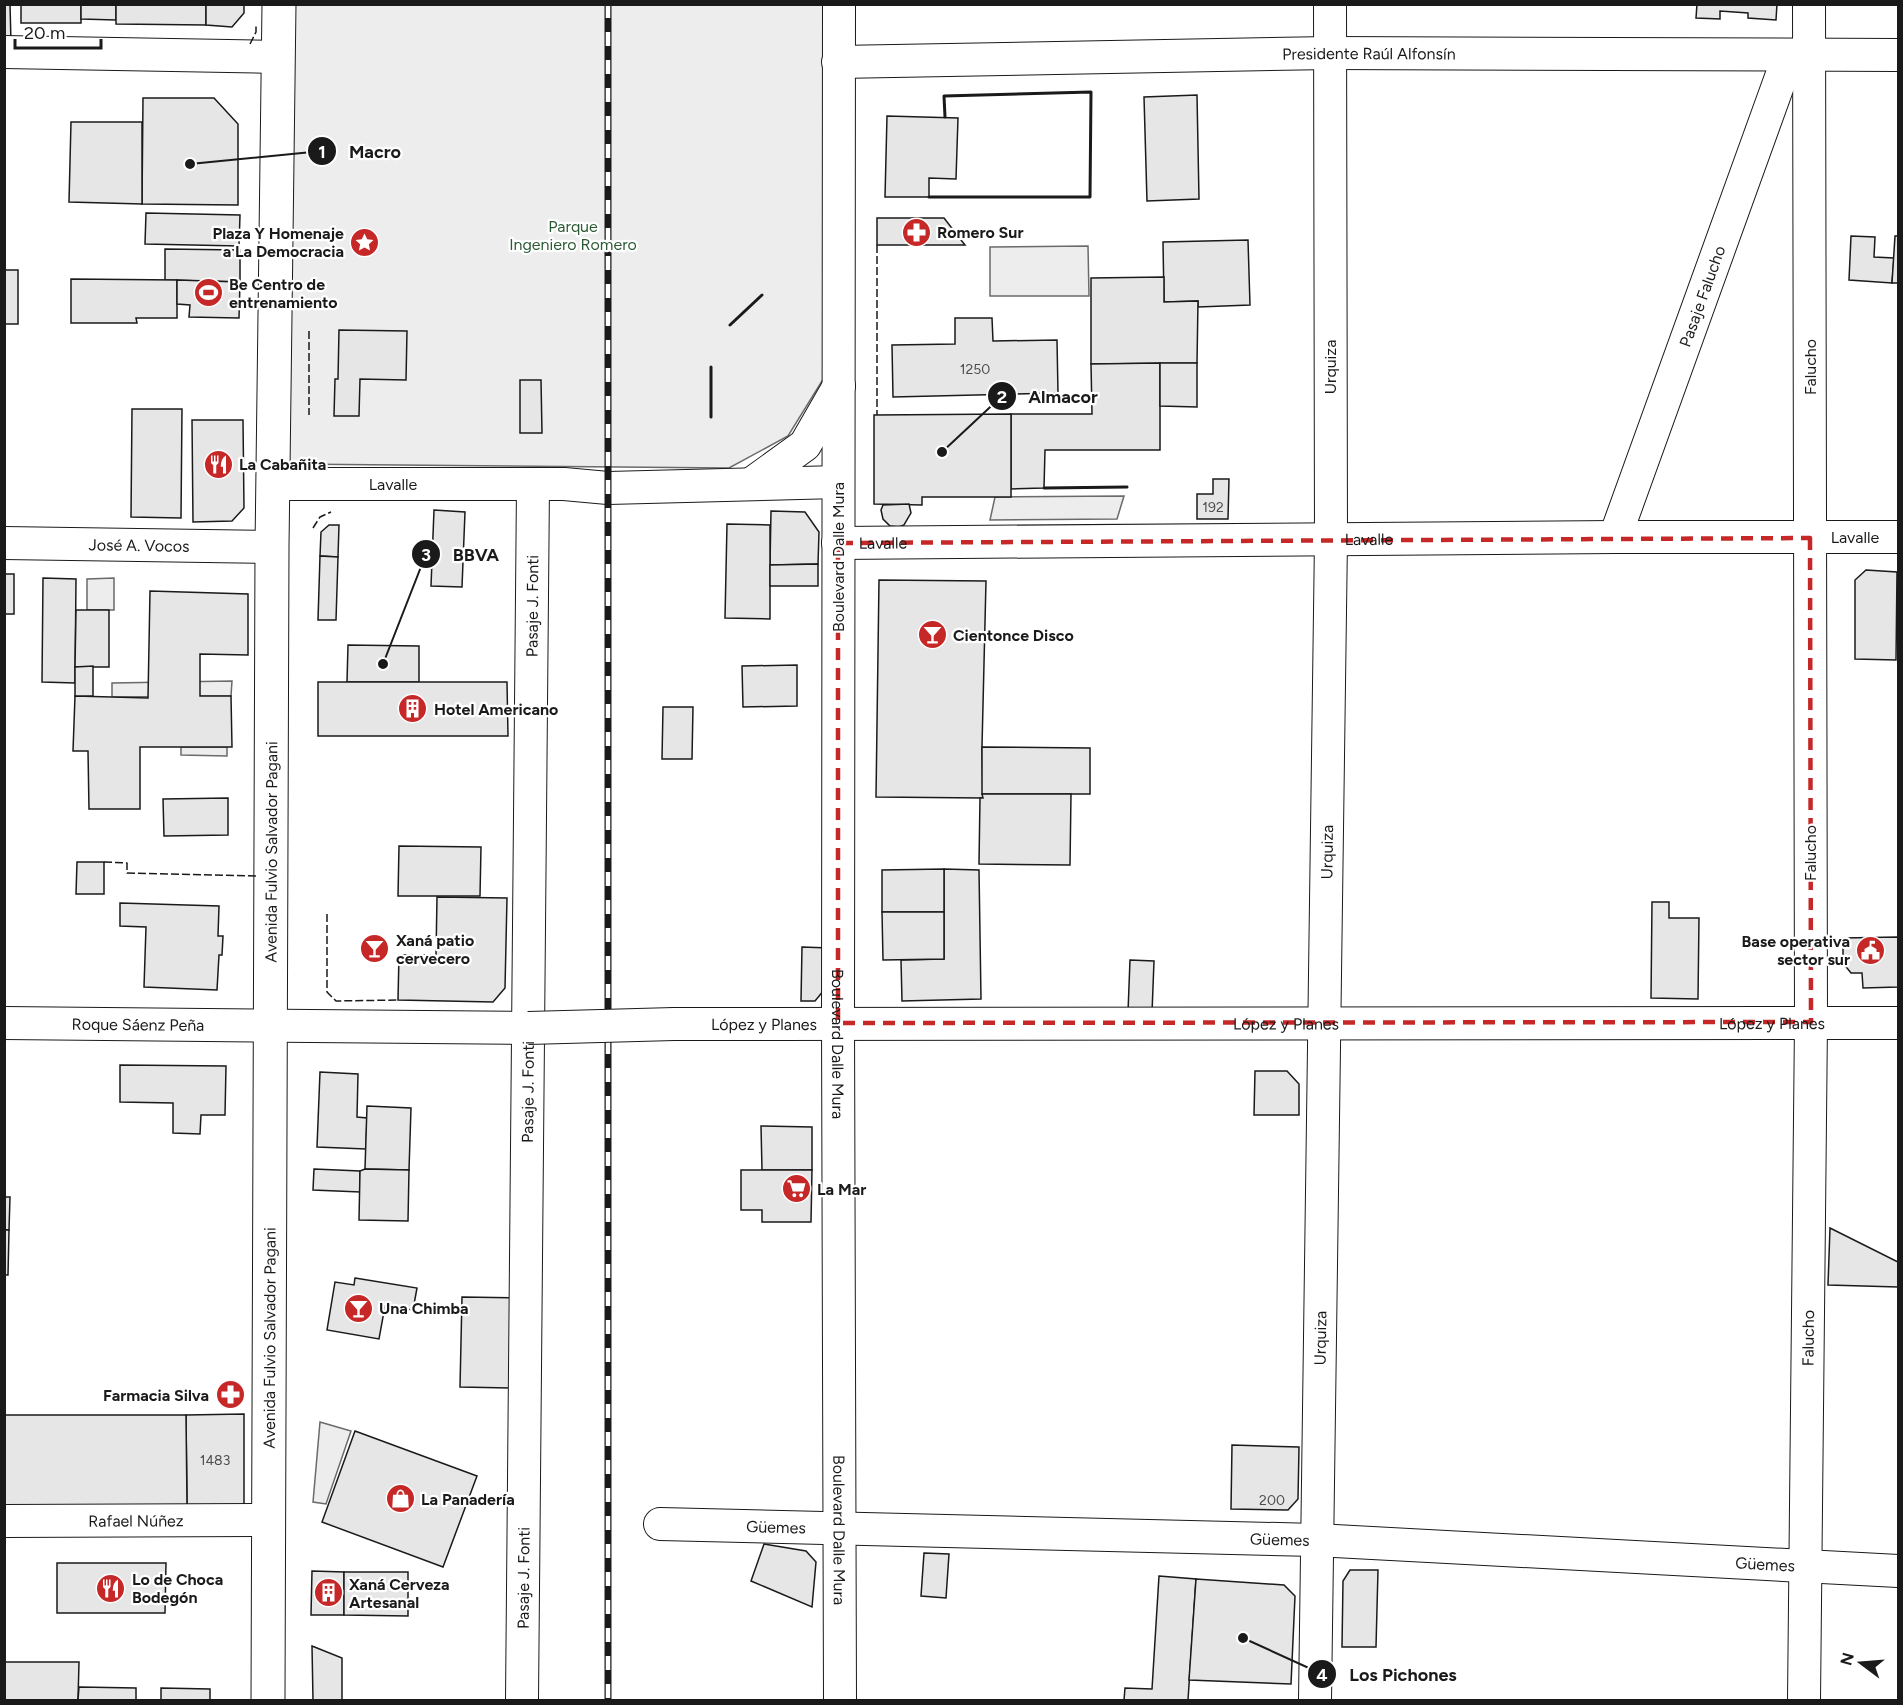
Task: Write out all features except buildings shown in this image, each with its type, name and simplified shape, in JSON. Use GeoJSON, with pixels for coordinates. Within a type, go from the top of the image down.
{"type":"FeatureCollection","features":[{"type":"Feature","properties":{"kind":"highway","name":"Avenida Fulvio Salvador Pagani"},"geometry":{"type":"LineString","coordinates":[[268,1701],[272,547],[279,4]]}},
{"type":"Feature","properties":{"kind":"street","name":"Boulevard Dalle Mura"},"geometry":{"type":"LineString","coordinates":[[839,4],[840,1701]]}},
{"type":"Feature","properties":{"kind":"street","name":"Urquiza"},"geometry":{"type":"LineString","coordinates":[[1315,1701],[1331,539],[1330,4]]}},
{"type":"Feature","properties":{"kind":"street","name":"Falucho"},"geometry":{"type":"LineString","coordinates":[[1804,1701],[1811,1022],[1810,538],[1799,55],[1809,4]]}},
{"type":"Feature","properties":{"kind":"street"},"geometry":{"type":"LineString","coordinates":[[4,52],[278,57]]}},
{"type":"Feature","properties":{"kind":"street","name":"Presidente Raúl Alfonsín"},"geometry":{"type":"LineString","coordinates":[[838,62],[1330,53],[1899,55]]}},
{"type":"Feature","properties":{"kind":"street","name":"Pasaje Falucho"},"geometry":{"type":"LineString","coordinates":[[1615,537],[1799,55]]}},
{"type":"Feature","properties":{"kind":"street"},"geometry":{"type":"LineString","coordinates":[[751,484],[805,444],[839,386]]}},
{"type":"Feature","properties":{"kind":"street","name":"Lavalle"},"geometry":{"type":"LineString","coordinates":[[273,484],[564,484],[608,488],[838,482]]}},
{"type":"Feature","properties":{"kind":"street","name":"Pasaje J. Fonti"},"geometry":{"type":"LineString","coordinates":[[522,1701],[533,485]]}},
{"type":"Feature","properties":{"kind":"street","name":"Lavalle"},"geometry":{"type":"LineString","coordinates":[[838,543],[1899,537]]}},
{"type":"Feature","properties":{"kind":"street","name":"José A. Vocos"},"geometry":{"type":"LineString","coordinates":[[4,543],[272,547]]}},
{"type":"Feature","properties":{"kind":"street","name":"Roque Sáenz Peña"},"geometry":{"type":"LineString","coordinates":[[4,1023],[270,1026]]}},
{"type":"Feature","properties":{"kind":"street","name":"López y Planes"},"geometry":{"type":"LineString","coordinates":[[528,1028],[838,1023],[1899,1023]]}},
{"type":"Feature","properties":{"kind":"street"},"geometry":{"type":"LineString","coordinates":[[270,1026],[528,1028]]}},
{"type":"Feature","properties":{"kind":"street","name":"Rafael Núñez"},"geometry":{"type":"LineString","coordinates":[[4,1521],[269,1520]]}},
{"type":"Feature","properties":{"kind":"street","name":"Güemes"},"geometry":{"type":"LineString","coordinates":[[660,1524],[1316,1540],[1899,1571]]}},
{"type":"Feature","properties":{"kind":"highlighted area"},"geometry":{"type":"Polygon","coordinates":[[[1810,538],[1811,1022],[838,1023],[838,543],[1810,538]]]}},
{"type":"Feature","properties":{"kind":"shaded area","name":"Parque Ingeniero Romero"},"geometry":{"type":"Polygon","coordinates":[[[286,5],[826,5],[827,373],[788,436],[729,468],[288,464],[286,5]]]}},
{"type":"Feature","properties":{"kind":"shaded area"},"geometry":{"type":"Polygon","coordinates":[[[1088,246],[1089,296],[990,296],[990,247],[1088,246]]]}},
{"type":"Feature","properties":{"kind":"shaded area"},"geometry":{"type":"Polygon","coordinates":[[[1124,496],[1117,519],[990,520],[995,497],[1124,496]]]}},
{"type":"Feature","properties":{"kind":"shaded area"},"geometry":{"type":"Polygon","coordinates":[[[114,578],[114,610],[87,610],[87,579],[114,578]]]}},
{"type":"Feature","properties":{"kind":"shaded area"},"geometry":{"type":"Polygon","coordinates":[[[232,681],[231,696],[112,697],[112,683],[232,681]]]}},
{"type":"Feature","properties":{"kind":"shaded area"},"geometry":{"type":"Polygon","coordinates":[[[181,747],[227,747],[227,756],[181,755],[181,747]]]}},
{"type":"Feature","properties":{"kind":"shaded area"},"geometry":{"type":"Polygon","coordinates":[[[320,1422],[351,1431],[326,1504],[313,1502],[320,1422]]]}},
{"type":"Feature","properties":{"kind":"railway"},"geometry":{"type":"LineString","coordinates":[[608,4],[608,1700]]}},
{"type":"Feature","properties":{"kind":"fence"},"geometry":{"type":"LineString","coordinates":[[250,44],[256,32],[256,25]]}},
{"type":"Feature","properties":{"kind":"fence"},"geometry":{"type":"LineString","coordinates":[[877,245],[877,415]]}},
{"type":"Feature","properties":{"kind":"fence"},"geometry":{"type":"LineString","coordinates":[[309,331],[309,415]]}},
{"type":"Feature","properties":{"kind":"fence"},"geometry":{"type":"LineString","coordinates":[[313,528],[320,517],[331,512]]}},
{"type":"Feature","properties":{"kind":"fence"},"geometry":{"type":"LineString","coordinates":[[104,862],[127,863],[127,873],[256,876]]}},
{"type":"Feature","properties":{"kind":"fence"},"geometry":{"type":"LineString","coordinates":[[327,914],[327,992],[336,1001],[398,1000]]}},
{"type":"Feature","properties":{"kind":"wall"},"geometry":{"type":"LineString","coordinates":[[929,197],[1090,197],[1091,92],[944,96],[945,117]]}},
{"type":"Feature","properties":{"kind":"wall"},"geometry":{"type":"LineString","coordinates":[[730,325],[762,295]]}},
{"type":"Feature","properties":{"kind":"wall"},"geometry":{"type":"LineString","coordinates":[[711,367],[711,417]]}},
{"type":"Feature","properties":{"kind":"wall"},"geometry":{"type":"LineString","coordinates":[[1044,488],[1127,487]]}},
{"type":"Feature","properties":{"kind":"place","name":"Macro"},"geometry":{"type":"Point","coordinates":[190,164]}},
{"type":"Feature","properties":{"kind":"place","name":"Romero Sur"},"geometry":{"type":"Point","coordinates":[916,232]}},
{"type":"Feature","properties":{"kind":"place","name":"Plaza Y Homenaje a La Democracia"},"geometry":{"type":"Point","coordinates":[365,242]}},
{"type":"Feature","properties":{"kind":"place","name":"Be Centro de entrenamiento"},"geometry":{"type":"Point","coordinates":[208,293]}},
{"type":"Feature","properties":{"kind":"place","name":"Almacor"},"geometry":{"type":"Point","coordinates":[942,452]}},
{"type":"Feature","properties":{"kind":"place","name":"La Cabañita"},"geometry":{"type":"Point","coordinates":[218,464]}},
{"type":"Feature","properties":{"kind":"place","name":"Cientonce Disco"},"geometry":{"type":"Point","coordinates":[932,635]}},
{"type":"Feature","properties":{"kind":"place","name":"BBVA"},"geometry":{"type":"Point","coordinates":[383,664]}},
{"type":"Feature","properties":{"kind":"place","name":"Hotel Americano"},"geometry":{"type":"Point","coordinates":[413,709]}},
{"type":"Feature","properties":{"kind":"place","name":"Xaná patio cervecero"},"geometry":{"type":"Point","coordinates":[375,949]}},
{"type":"Feature","properties":{"kind":"place","name":"Base operativa sector sur"},"geometry":{"type":"Point","coordinates":[1871,950]}},
{"type":"Feature","properties":{"kind":"place","name":"La Mar"},"geometry":{"type":"Point","coordinates":[796,1189]}},
{"type":"Feature","properties":{"kind":"place","name":"Una Chimba"},"geometry":{"type":"Point","coordinates":[358,1308]}},
{"type":"Feature","properties":{"kind":"place","name":"Farmacia Silva"},"geometry":{"type":"Point","coordinates":[230,1395]}},
{"type":"Feature","properties":{"kind":"place","name":"La Panadería"},"geometry":{"type":"Point","coordinates":[400,1499]}},
{"type":"Feature","properties":{"kind":"place","name":"Lo de Choca Bodegón"},"geometry":{"type":"Point","coordinates":[111,1588]}},
{"type":"Feature","properties":{"kind":"place","name":"Xaná Cerveza Artesanal"},"geometry":{"type":"Point","coordinates":[328,1593]}},
{"type":"Feature","properties":{"kind":"place","name":"Los Pichones"},"geometry":{"type":"Point","coordinates":[1243,1638]}}]}
